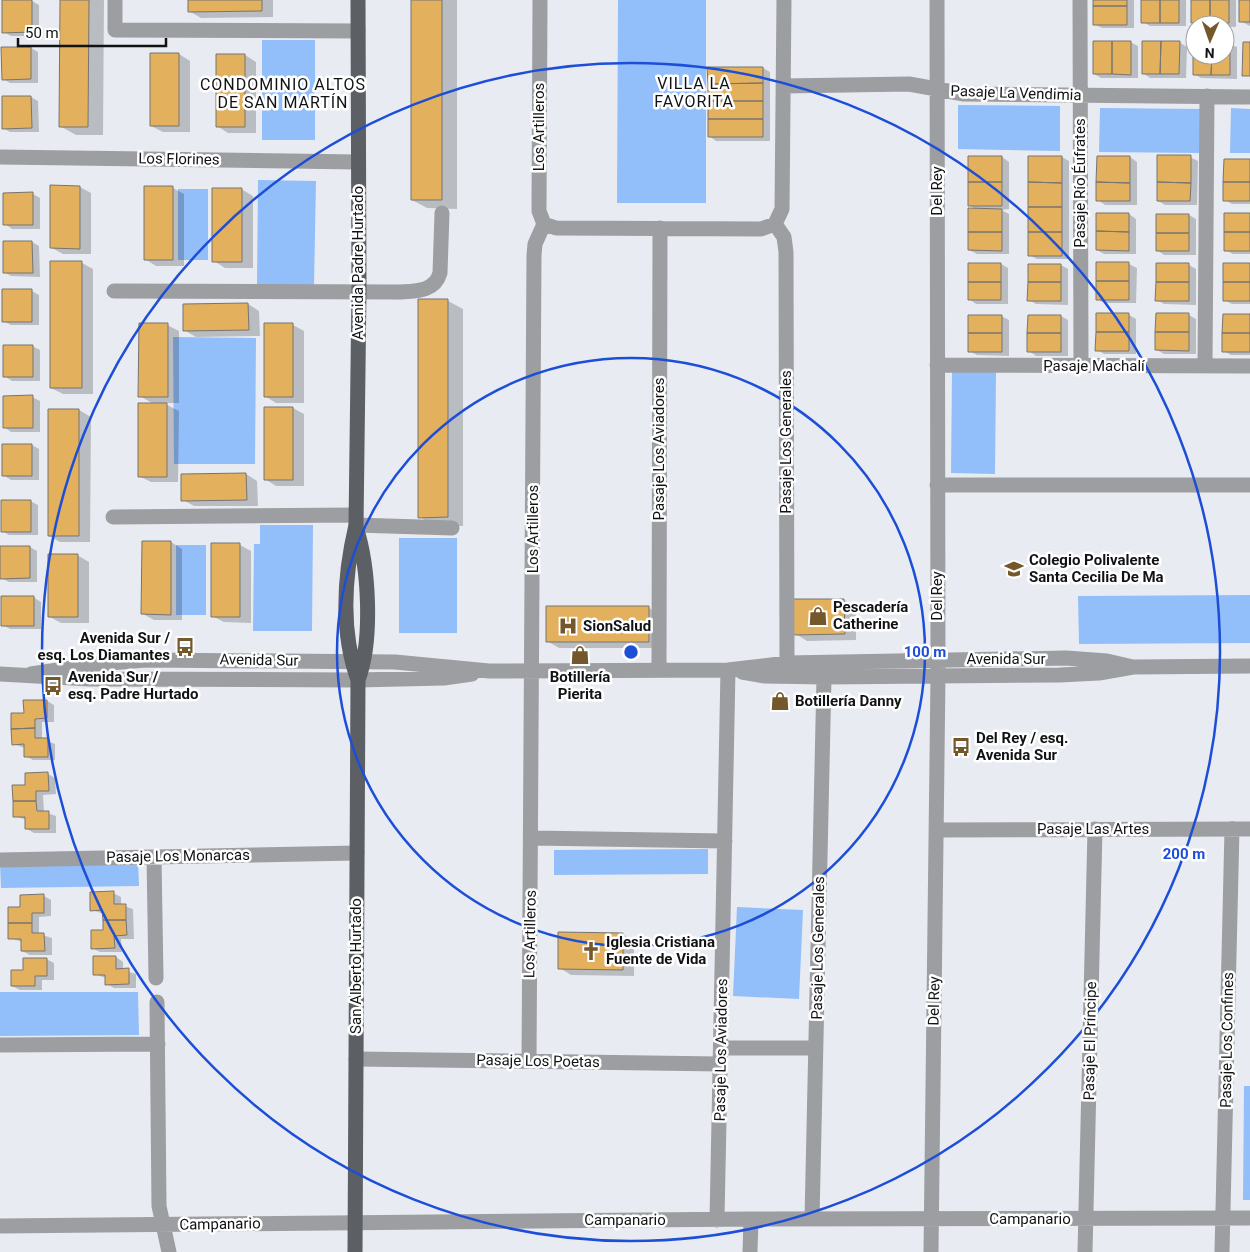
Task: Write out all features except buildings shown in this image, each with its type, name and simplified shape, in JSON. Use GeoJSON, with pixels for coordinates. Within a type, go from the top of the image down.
{"type":"FeatureCollection","features":[{"type":"Feature","properties":{"kind":"main road","name":"Avenida Padre Hurtado"},"geometry":{"type":"LineString","coordinates":[[358,0],[359,291],[356,520],[363,551],[366,577],[367,636],[358,662],[358,680]]}},
{"type":"Feature","properties":{"kind":"main road","name":"San Alberto Hurtado"},"geometry":{"type":"LineString","coordinates":[[355,1252],[358,680]]}},
{"type":"Feature","properties":{"kind":"street"},"geometry":{"type":"LineString","coordinates":[[115,0],[115,30],[358,31]]}},
{"type":"Feature","properties":{"kind":"street","name":"Los Artilleros"},"geometry":{"type":"LineString","coordinates":[[529,1061],[534,255],[544,224],[539,211],[540,0]]}},
{"type":"Feature","properties":{"kind":"street"},"geometry":{"type":"LineString","coordinates":[[544,224],[556,228],[761,229],[776,224],[782,209],[784,0]]}},
{"type":"Feature","properties":{"kind":"street","name":"Del Rey"},"geometry":{"type":"LineString","coordinates":[[931,1252],[938,676],[937,0]]}},
{"type":"Feature","properties":{"kind":"street","name":"Pasaje Río Éufrates"},"geometry":{"type":"LineString","coordinates":[[1080,0],[1081,366]]}},
{"type":"Feature","properties":{"kind":"street","name":"Pasaje La Vendimia"},"geometry":{"type":"LineString","coordinates":[[783,86],[909,84],[964,94],[1250,97]]}},
{"type":"Feature","properties":{"kind":"street"},"geometry":{"type":"LineString","coordinates":[[1206,366],[1207,96]]}},
{"type":"Feature","properties":{"kind":"street","name":"Los Florines"},"geometry":{"type":"LineString","coordinates":[[0,157],[358,162]]}},
{"type":"Feature","properties":{"kind":"street"},"geometry":{"type":"LineString","coordinates":[[114,291],[413,292],[427,289],[438,281],[440,273],[442,212]]}},
{"type":"Feature","properties":{"kind":"street","name":"Pasaje Los Generales"},"geometry":{"type":"LineString","coordinates":[[776,224],[784,237],[786,252],[787,663]]}},
{"type":"Feature","properties":{"kind":"street","name":"Pasaje Los Aviadores"},"geometry":{"type":"LineString","coordinates":[[659,670],[660,228]]}},
{"type":"Feature","properties":{"kind":"street","name":"Pasaje Machalí"},"geometry":{"type":"LineString","coordinates":[[937,365],[1250,366]]}},
{"type":"Feature","properties":{"kind":"street"},"geometry":{"type":"LineString","coordinates":[[937,484],[1250,485]]}},
{"type":"Feature","properties":{"kind":"street"},"geometry":{"type":"LineString","coordinates":[[114,516],[356,520],[452,528]]}},
{"type":"Feature","properties":{"kind":"street","name":"Avenida Sur"},"geometry":{"type":"LineString","coordinates":[[0,674],[31,674],[90,679],[358,680],[444,678],[488,671],[728,670],[787,663],[1086,658],[1133,667]]}},
{"type":"Feature","properties":{"kind":"street","name":"Avenida Sur"},"geometry":{"type":"LineString","coordinates":[[31,674],[98,664],[146,660],[422,663],[488,671]]}},
{"type":"Feature","properties":{"kind":"street","name":"Avenida Sur"},"geometry":{"type":"LineString","coordinates":[[728,670],[765,676],[824,677],[1099,673],[1133,667],[1250,666]]}},
{"type":"Feature","properties":{"kind":"street","name":"Pasaje Los Aviadores"},"geometry":{"type":"LineString","coordinates":[[718,1220],[728,670]]}},
{"type":"Feature","properties":{"kind":"street","name":"Pasaje Los Generales"},"geometry":{"type":"LineString","coordinates":[[812,1219],[824,677]]}},
{"type":"Feature","properties":{"kind":"street","name":"Pasaje Las Artes"},"geometry":{"type":"LineString","coordinates":[[936,830],[1250,828]]}},
{"type":"Feature","properties":{"kind":"street","name":"Pasaje El Príncipe"},"geometry":{"type":"LineString","coordinates":[[1085,1252],[1095,829]]}},
{"type":"Feature","properties":{"kind":"street","name":"Pasaje Los Confines"},"geometry":{"type":"LineString","coordinates":[[1222,1252],[1232,829]]}},
{"type":"Feature","properties":{"kind":"street"},"geometry":{"type":"LineString","coordinates":[[531,838],[725,841]]}},
{"type":"Feature","properties":{"kind":"street","name":"Pasaje Los Monarcas"},"geometry":{"type":"LineString","coordinates":[[0,860],[357,853]]}},
{"type":"Feature","properties":{"kind":"street"},"geometry":{"type":"LineString","coordinates":[[154,857],[156,978]]}},
{"type":"Feature","properties":{"kind":"street"},"geometry":{"type":"LineString","coordinates":[[157,1002],[159,1206],[170,1252]]}},
{"type":"Feature","properties":{"kind":"street"},"geometry":{"type":"LineString","coordinates":[[0,1045],[158,1044]]}},
{"type":"Feature","properties":{"kind":"street"},"geometry":{"type":"LineString","coordinates":[[721,1048],[816,1048]]}},
{"type":"Feature","properties":{"kind":"street","name":"Pasaje Los Poetas"},"geometry":{"type":"LineString","coordinates":[[356,1059],[720,1064]]}},
{"type":"Feature","properties":{"kind":"street","name":"Campanario"},"geometry":{"type":"LineString","coordinates":[[0,1226],[751,1219],[1250,1218]]}},
{"type":"Feature","properties":{"kind":"street"},"geometry":{"type":"LineString","coordinates":[[750,1252],[751,1219]]}},
{"type":"Feature","properties":{"kind":"shaded area"},"geometry":{"type":"Polygon","coordinates":[[[618,0],[706,0],[706,203],[617,203],[618,0]]]}},
{"type":"Feature","properties":{"kind":"shaded area"},"geometry":{"type":"Polygon","coordinates":[[[262,40],[315,40],[315,140],[262,140],[262,40]]]}},
{"type":"Feature","properties":{"kind":"shaded area"},"geometry":{"type":"Polygon","coordinates":[[[958,105],[1060,106],[1060,151],[958,149],[958,105]]]}},
{"type":"Feature","properties":{"kind":"shaded area"},"geometry":{"type":"Polygon","coordinates":[[[1100,108],[1202,109],[1201,153],[1099,152],[1100,108]]]}},
{"type":"Feature","properties":{"kind":"shaded area"},"geometry":{"type":"Polygon","coordinates":[[[1231,108],[1250,109],[1250,153],[1230,153],[1231,108]]]}},
{"type":"Feature","properties":{"kind":"shaded area"},"geometry":{"type":"Polygon","coordinates":[[[258,180],[316,181],[314,286],[257,285],[258,180]]]}},
{"type":"Feature","properties":{"kind":"shaded area"},"geometry":{"type":"Polygon","coordinates":[[[178,189],[208,189],[208,260],[178,260],[178,189]]]}},
{"type":"Feature","properties":{"kind":"shaded area"},"geometry":{"type":"Polygon","coordinates":[[[173,337],[256,338],[255,464],[174,464],[173,337]]]}},
{"type":"Feature","properties":{"kind":"shaded area"},"geometry":{"type":"Polygon","coordinates":[[[952,372],[996,372],[995,474],[951,473],[952,372]]]}},
{"type":"Feature","properties":{"kind":"shaded area"},"geometry":{"type":"Polygon","coordinates":[[[260,525],[313,525],[312,631],[253,631],[254,544],[260,544],[260,525]]]}},
{"type":"Feature","properties":{"kind":"shaded area"},"geometry":{"type":"Polygon","coordinates":[[[399,538],[457,538],[457,633],[399,633],[399,538]]]}},
{"type":"Feature","properties":{"kind":"shaded area"},"geometry":{"type":"Polygon","coordinates":[[[176,545],[206,545],[206,615],[176,615],[176,545]]]}},
{"type":"Feature","properties":{"kind":"shaded area"},"geometry":{"type":"Polygon","coordinates":[[[1250,595],[1250,643],[1079,644],[1078,596],[1250,595]]]}},
{"type":"Feature","properties":{"kind":"shaded area"},"geometry":{"type":"Polygon","coordinates":[[[708,849],[708,874],[554,875],[554,850],[708,849]]]}},
{"type":"Feature","properties":{"kind":"shaded area"},"geometry":{"type":"Polygon","coordinates":[[[138,861],[139,886],[1,888],[0,863],[138,861]]]}},
{"type":"Feature","properties":{"kind":"shaded area"},"geometry":{"type":"Polygon","coordinates":[[[737,907],[803,910],[799,999],[733,996],[737,907]]]}},
{"type":"Feature","properties":{"kind":"shaded area"},"geometry":{"type":"Polygon","coordinates":[[[0,992],[138,992],[139,1035],[0,1036],[0,992]]]}},
{"type":"Feature","properties":{"kind":"shaded area"},"geometry":{"type":"Polygon","coordinates":[[[1244,1086],[1250,1086],[1250,1200],[1243,1200],[1244,1086]]]}},
{"type":"Feature","properties":{"kind":"place","name":"Colegio Polivalente Santa Cecilia De Ma"},"geometry":{"type":"Point","coordinates":[1014,569]}},
{"type":"Feature","properties":{"kind":"place","name":"Pescadería Catherine"},"geometry":{"type":"Point","coordinates":[818,616]}},
{"type":"Feature","properties":{"kind":"place","name":"SionSalud"},"geometry":{"type":"Point","coordinates":[568,626]}},
{"type":"Feature","properties":{"kind":"place","name":"Avenida Sur / esq. Los Diamantes"},"geometry":{"type":"Point","coordinates":[185,647]}},
{"type":"Feature","properties":{"kind":"place","name":"Botillería Pierita"},"geometry":{"type":"Point","coordinates":[580,655]}},
{"type":"Feature","properties":{"kind":"place","name":"Avenida Sur / esq. Padre Hurtado"},"geometry":{"type":"Point","coordinates":[53,686]}},
{"type":"Feature","properties":{"kind":"place","name":"Botillería Danny"},"geometry":{"type":"Point","coordinates":[780,701]}},
{"type":"Feature","properties":{"kind":"place","name":"Del Rey / esq. Avenida Sur"},"geometry":{"type":"Point","coordinates":[961,747]}},
{"type":"Feature","properties":{"kind":"place","name":"Iglesia Cristiana Fuente de Vida"},"geometry":{"type":"Point","coordinates":[591,951]}},
{"type":"Feature","properties":{"kind":"district","name":"VILLA LA FAVORITA"},"geometry":{"type":"Point","coordinates":[694,92]}},
{"type":"Feature","properties":{"kind":"district","name":"CONDOMINIO ALTOS DE SAN MARTÍN"},"geometry":{"type":"Point","coordinates":[283,93]}}]}
